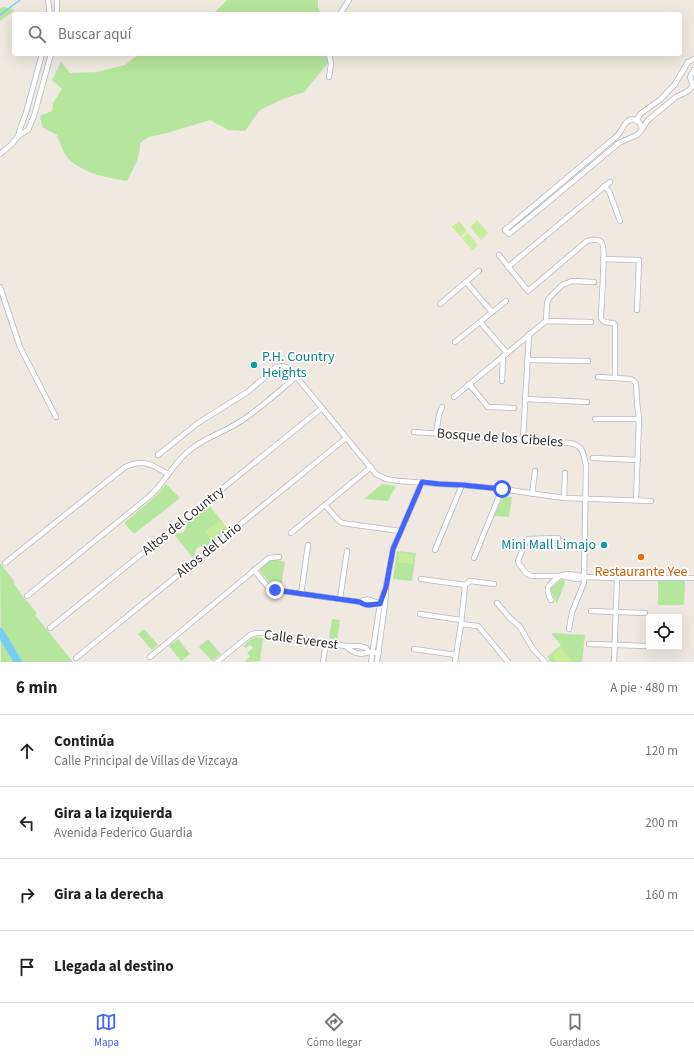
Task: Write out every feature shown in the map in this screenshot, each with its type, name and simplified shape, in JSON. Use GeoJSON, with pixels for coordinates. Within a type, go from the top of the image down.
{"type":"FeatureCollection","features":[{"type":"Feature","properties":{"kind":"street"},"geometry":{"type":"LineString","coordinates":[[48,0],[50,12]]}},
{"type":"Feature","properties":{"kind":"street"},"geometry":{"type":"LineString","coordinates":[[56,0],[57,12]]}},
{"type":"Feature","properties":{"kind":"street"},"geometry":{"type":"LineString","coordinates":[[341,12],[349,0]]}},
{"type":"Feature","properties":{"kind":"street"},"geometry":{"type":"LineString","coordinates":[[18,136],[30,101],[41,56]]}},
{"type":"Feature","properties":{"kind":"street"},"geometry":{"type":"LineString","coordinates":[[0,154],[11,145],[18,136],[28,130],[34,116],[50,56]]}},
{"type":"Feature","properties":{"kind":"street"},"geometry":{"type":"LineString","coordinates":[[329,56],[331,64],[329,77]]}},
{"type":"Feature","properties":{"kind":"street"},"geometry":{"type":"LineString","coordinates":[[637,120],[640,114],[661,99],[675,84],[683,73],[688,62],[694,59]]}},
{"type":"Feature","properties":{"kind":"street"},"geometry":{"type":"LineString","coordinates":[[637,120],[633,119],[626,123],[617,136],[506,230],[509,234],[619,143],[637,135],[648,120],[676,97],[688,91],[692,86],[690,77],[694,68],[690,64],[687,64]]}},
{"type":"Feature","properties":{"kind":"street"},"geometry":{"type":"LineString","coordinates":[[683,73],[690,77]]}},
{"type":"Feature","properties":{"kind":"street"},"geometry":{"type":"LineString","coordinates":[[637,120],[642,129]]}},
{"type":"Feature","properties":{"kind":"street"},"geometry":{"type":"LineString","coordinates":[[623,129],[626,136],[631,138]]}},
{"type":"Feature","properties":{"kind":"street"},"geometry":{"type":"LineString","coordinates":[[592,157],[596,163]]}},
{"type":"Feature","properties":{"kind":"street"},"geometry":{"type":"LineString","coordinates":[[564,181],[568,186]]}},
{"type":"Feature","properties":{"kind":"street"},"geometry":{"type":"LineString","coordinates":[[508,267],[610,182]]}},
{"type":"Feature","properties":{"kind":"street"},"geometry":{"type":"LineString","coordinates":[[604,186],[609,191],[620,221]]}},
{"type":"Feature","properties":{"kind":"street"},"geometry":{"type":"LineString","coordinates":[[536,205],[540,209]]}},
{"type":"Feature","properties":{"kind":"street"},"geometry":{"type":"LineString","coordinates":[[499,255],[528,291],[587,242],[592,240],[601,242],[603,245],[601,318],[605,323],[614,323],[615,325],[615,378]]}},
{"type":"Feature","properties":{"kind":"street"},"geometry":{"type":"LineString","coordinates":[[603,259],[639,260],[637,310]]}},
{"type":"Feature","properties":{"kind":"street"},"geometry":{"type":"LineString","coordinates":[[440,304],[479,272]]}},
{"type":"Feature","properties":{"kind":"street"},"geometry":{"type":"LineString","coordinates":[[546,320],[547,303],[549,298],[562,285],[572,281],[594,282]]}},
{"type":"Feature","properties":{"kind":"street"},"geometry":{"type":"LineString","coordinates":[[466,282],[492,312]]}},
{"type":"Feature","properties":{"kind":"street"},"geometry":{"type":"LineString","coordinates":[[0,287],[20,347],[56,417]]}},
{"type":"Feature","properties":{"kind":"street"},"geometry":{"type":"LineString","coordinates":[[455,342],[506,301]]}},
{"type":"Feature","properties":{"kind":"street"},"geometry":{"type":"LineString","coordinates":[[454,397],[546,320],[592,322]]}},
{"type":"Feature","properties":{"kind":"street"},"geometry":{"type":"LineString","coordinates":[[480,322],[505,355],[502,381]]}},
{"type":"Feature","properties":{"kind":"street"},"geometry":{"type":"LineString","coordinates":[[523,439],[529,334]]}},
{"type":"Feature","properties":{"kind":"street"},"geometry":{"type":"LineString","coordinates":[[518,344],[528,342]]}},
{"type":"Feature","properties":{"kind":"street"},"geometry":{"type":"LineString","coordinates":[[528,360],[588,361]]}},
{"type":"Feature","properties":{"kind":"street"},"geometry":{"type":"LineString","coordinates":[[158,455],[198,423],[249,390],[276,367],[283,366],[290,369],[376,474],[386,479],[502,489],[564,498],[651,501]]}},
{"type":"Feature","properties":{"kind":"street"},"geometry":{"type":"LineString","coordinates":[[27,596],[151,496],[178,461],[191,449],[206,439],[241,421],[296,377]]}},
{"type":"Feature","properties":{"kind":"street"},"geometry":{"type":"LineString","coordinates":[[598,377],[631,379],[636,383],[639,419],[636,500]]}},
{"type":"Feature","properties":{"kind":"street"},"geometry":{"type":"LineString","coordinates":[[469,384],[488,407],[514,408]]}},
{"type":"Feature","properties":{"kind":"street"},"geometry":{"type":"LineString","coordinates":[[525,399],[587,402]]}},
{"type":"Feature","properties":{"kind":"street"},"geometry":{"type":"LineString","coordinates":[[436,434],[439,414],[442,407]]}},
{"type":"Feature","properties":{"kind":"street","name":"Altos del Country"},"geometry":{"type":"LineString","coordinates":[[50,628],[322,408]]}},
{"type":"Feature","properties":{"kind":"street"},"geometry":{"type":"LineString","coordinates":[[595,418],[639,419]]}},
{"type":"Feature","properties":{"kind":"street","name":"Bosque de los Cibeles"},"geometry":{"type":"LineString","coordinates":[[414,432],[570,443],[577,445],[582,449],[586,465],[584,583],[572,612],[569,629]]}},
{"type":"Feature","properties":{"kind":"street","name":"Altos del Lirio"},"geometry":{"type":"LineString","coordinates":[[76,658],[346,438]]}},
{"type":"Feature","properties":{"kind":"street"},"geometry":{"type":"LineString","coordinates":[[593,458],[638,460]]}},
{"type":"Feature","properties":{"kind":"street"},"geometry":{"type":"LineString","coordinates":[[5,562],[124,467],[134,463],[146,463],[168,474]]}},
{"type":"Feature","properties":{"kind":"street"},"geometry":{"type":"LineString","coordinates":[[291,532],[371,467]]}},
{"type":"Feature","properties":{"kind":"street"},"geometry":{"type":"LineString","coordinates":[[532,494],[535,471]]}},
{"type":"Feature","properties":{"kind":"street"},"geometry":{"type":"LineString","coordinates":[[564,498],[565,473]]}},
{"type":"Feature","properties":{"kind":"street"},"geometry":{"type":"LineString","coordinates":[[377,662],[386,587],[393,549],[422,482]]}},
{"type":"Feature","properties":{"kind":"street"},"geometry":{"type":"LineString","coordinates":[[435,550],[462,485]]}},
{"type":"Feature","properties":{"kind":"street"},"geometry":{"type":"LineString","coordinates":[[474,558],[502,489]]}},
{"type":"Feature","properties":{"kind":"street"},"geometry":{"type":"LineString","coordinates":[[325,504],[342,523],[400,532]]}},
{"type":"Feature","properties":{"kind":"street"},"geometry":{"type":"LineString","coordinates":[[558,538],[528,539],[526,541],[518,561],[528,575],[560,576],[577,579],[584,577],[694,578]]}},
{"type":"Feature","properties":{"kind":"street"},"geometry":{"type":"LineString","coordinates":[[301,594],[308,545]]}},
{"type":"Feature","properties":{"kind":"street"},"geometry":{"type":"LineString","coordinates":[[340,599],[347,551]]}},
{"type":"Feature","properties":{"kind":"street"},"geometry":{"type":"LineString","coordinates":[[150,657],[269,558],[279,557]]}},
{"type":"Feature","properties":{"kind":"street"},"geometry":{"type":"LineString","coordinates":[[254,570],[271,589],[360,602],[367,605],[378,603],[385,604]]}},
{"type":"Feature","properties":{"kind":"street"},"geometry":{"type":"LineString","coordinates":[[551,600],[547,589],[549,585],[560,576]]}},
{"type":"Feature","properties":{"kind":"street"},"geometry":{"type":"LineString","coordinates":[[614,662],[617,578]]}},
{"type":"Feature","properties":{"kind":"street"},"geometry":{"type":"LineString","coordinates":[[421,579],[465,585]]}},
{"type":"Feature","properties":{"kind":"street"},"geometry":{"type":"LineString","coordinates":[[454,662],[461,622],[465,585],[470,581],[494,584]]}},
{"type":"Feature","properties":{"kind":"street"},"geometry":{"type":"LineString","coordinates":[[371,662],[378,603],[386,587]]}},
{"type":"Feature","properties":{"kind":"street"},"geometry":{"type":"LineString","coordinates":[[497,604],[520,627],[533,649],[545,662]]}},
{"type":"Feature","properties":{"kind":"street"},"geometry":{"type":"LineString","coordinates":[[592,611],[645,613]]}},
{"type":"Feature","properties":{"kind":"street"},"geometry":{"type":"LineString","coordinates":[[420,614],[478,626],[508,662]]}},
{"type":"Feature","properties":{"kind":"street","name":"Calle Everest"},"geometry":{"type":"LineString","coordinates":[[218,662],[250,635],[256,633],[346,646],[359,646],[366,648],[371,652]]}},
{"type":"Feature","properties":{"kind":"street"},"geometry":{"type":"LineString","coordinates":[[323,662],[326,643]]}},
{"type":"Feature","properties":{"kind":"street"},"geometry":{"type":"LineString","coordinates":[[589,644],[646,646]]}},
{"type":"Feature","properties":{"kind":"street","name":"Calle Everest"},"geometry":{"type":"LineString","coordinates":[[346,646],[350,651],[357,654],[371,652],[379,653]]}},
{"type":"Feature","properties":{"kind":"street"},"geometry":{"type":"LineString","coordinates":[[414,649],[456,655]]}},
{"type":"Feature","properties":{"kind":"green space"},"geometry":{"type":"Polygon","coordinates":[[[227,0],[318,0],[318,7],[320,12],[215,12],[227,0]]]}},
{"type":"Feature","properties":{"kind":"green space"},"geometry":{"type":"Polygon","coordinates":[[[4,7],[15,10],[0,21],[0,8],[4,7]]]}},
{"type":"Feature","properties":{"kind":"green space"},"geometry":{"type":"Polygon","coordinates":[[[136,56],[327,56],[328,63],[304,92],[283,99],[260,110],[245,131],[228,130],[210,120],[149,137],[140,143],[138,158],[127,181],[105,177],[84,170],[72,162],[63,149],[57,135],[42,127],[40,116],[52,111],[53,103],[62,89],[52,80],[61,62],[70,73],[97,72],[125,65],[136,56]]]}},
{"type":"Feature","properties":{"kind":"green space"},"geometry":{"type":"Polygon","coordinates":[[[477,220],[488,233],[481,240],[470,227],[477,220]]]}},
{"type":"Feature","properties":{"kind":"green space"},"geometry":{"type":"Polygon","coordinates":[[[459,221],[467,231],[461,237],[452,227],[459,221]]]}},
{"type":"Feature","properties":{"kind":"green space"},"geometry":{"type":"Polygon","coordinates":[[[468,233],[478,245],[472,250],[462,238],[468,233]]]}},
{"type":"Feature","properties":{"kind":"green space"},"geometry":{"type":"Polygon","coordinates":[[[166,484],[180,498],[134,534],[124,523],[156,496],[166,484]]]}},
{"type":"Feature","properties":{"kind":"green space"},"geometry":{"type":"Polygon","coordinates":[[[382,484],[396,486],[388,501],[364,499],[382,484]]]}},
{"type":"Feature","properties":{"kind":"green space"},"geometry":{"type":"Polygon","coordinates":[[[503,496],[512,497],[509,517],[494,516],[503,496]]]}},
{"type":"Feature","properties":{"kind":"green space"},"geometry":{"type":"Polygon","coordinates":[[[209,505],[228,529],[206,547],[198,548],[195,551],[195,556],[193,558],[174,534],[176,532],[180,534],[183,532],[186,524],[209,505]]]}},
{"type":"Feature","properties":{"kind":"green space"},"geometry":{"type":"Polygon","coordinates":[[[220,520],[226,527],[211,540],[205,532],[220,520]]]}},
{"type":"Feature","properties":{"kind":"green space"},"geometry":{"type":"Polygon","coordinates":[[[397,551],[416,553],[412,581],[393,579],[397,551]]]}},
{"type":"Feature","properties":{"kind":"green space"},"geometry":{"type":"Polygon","coordinates":[[[399,553],[414,555],[413,564],[397,562],[399,553]]]}},
{"type":"Feature","properties":{"kind":"green space"},"geometry":{"type":"Polygon","coordinates":[[[273,559],[285,562],[281,587],[271,584],[260,571],[260,568],[273,559]]]}},
{"type":"Feature","properties":{"kind":"green space"},"geometry":{"type":"Polygon","coordinates":[[[0,563],[14,581],[13,582],[26,601],[37,613],[35,615],[73,662],[1,662],[0,563]]]}},
{"type":"Feature","properties":{"kind":"green space"},"geometry":{"type":"Polygon","coordinates":[[[562,579],[565,582],[557,604],[550,589],[562,579]]]}},
{"type":"Feature","properties":{"kind":"green space"},"geometry":{"type":"Polygon","coordinates":[[[658,581],[685,581],[684,605],[658,605],[658,581]]]}},
{"type":"Feature","properties":{"kind":"green space"},"geometry":{"type":"Polygon","coordinates":[[[332,619],[340,620],[337,640],[329,638],[332,619]]]}},
{"type":"Feature","properties":{"kind":"green space"},"geometry":{"type":"Polygon","coordinates":[[[144,629],[158,645],[152,650],[138,634],[144,629]]]}},
{"type":"Feature","properties":{"kind":"green space"},"geometry":{"type":"Polygon","coordinates":[[[551,633],[585,635],[582,662],[551,662],[547,657],[561,645],[551,633]]]}},
{"type":"Feature","properties":{"kind":"green space"},"geometry":{"type":"Polygon","coordinates":[[[256,637],[263,638],[260,661],[246,662],[245,661],[250,656],[247,653],[253,648],[250,645],[246,648],[243,646],[251,639],[256,637]]]}},
{"type":"Feature","properties":{"kind":"green space"},"geometry":{"type":"Polygon","coordinates":[[[178,639],[190,654],[181,661],[169,646],[178,639]]]}},
{"type":"Feature","properties":{"kind":"green space"},"geometry":{"type":"Polygon","coordinates":[[[208,639],[221,654],[212,661],[199,647],[208,639]]]}},
{"type":"Feature","properties":{"kind":"green space"},"geometry":{"type":"Polygon","coordinates":[[[560,647],[573,662],[557,662],[551,655],[560,647]]]}},
{"type":"Feature","properties":{"kind":"waterway"},"geometry":{"type":"LineString","coordinates":[[0,15],[20,0]]}},
{"type":"Feature","properties":{"kind":"waterway"},"geometry":{"type":"LineString","coordinates":[[0,632],[18,662]]}},
{"type":"Feature","properties":{"kind":"place","name":"P.H. Country Heights"},"geometry":{"type":"Point","coordinates":[254,365]}},
{"type":"Feature","properties":{"kind":"place","name":"Mini Mall Limajo"},"geometry":{"type":"Point","coordinates":[604,545]}},
{"type":"Feature","properties":{"kind":"place","name":"Restaurante Yee"},"geometry":{"type":"Point","coordinates":[641,557]}},
{"type":"Feature","properties":{"kind":"route"},"geometry":{"type":"LineString","coordinates":[[275,590],[360,602],[367,605],[376,603],[380,604],[386,587],[393,549],[422,482],[502,489]]}}]}
